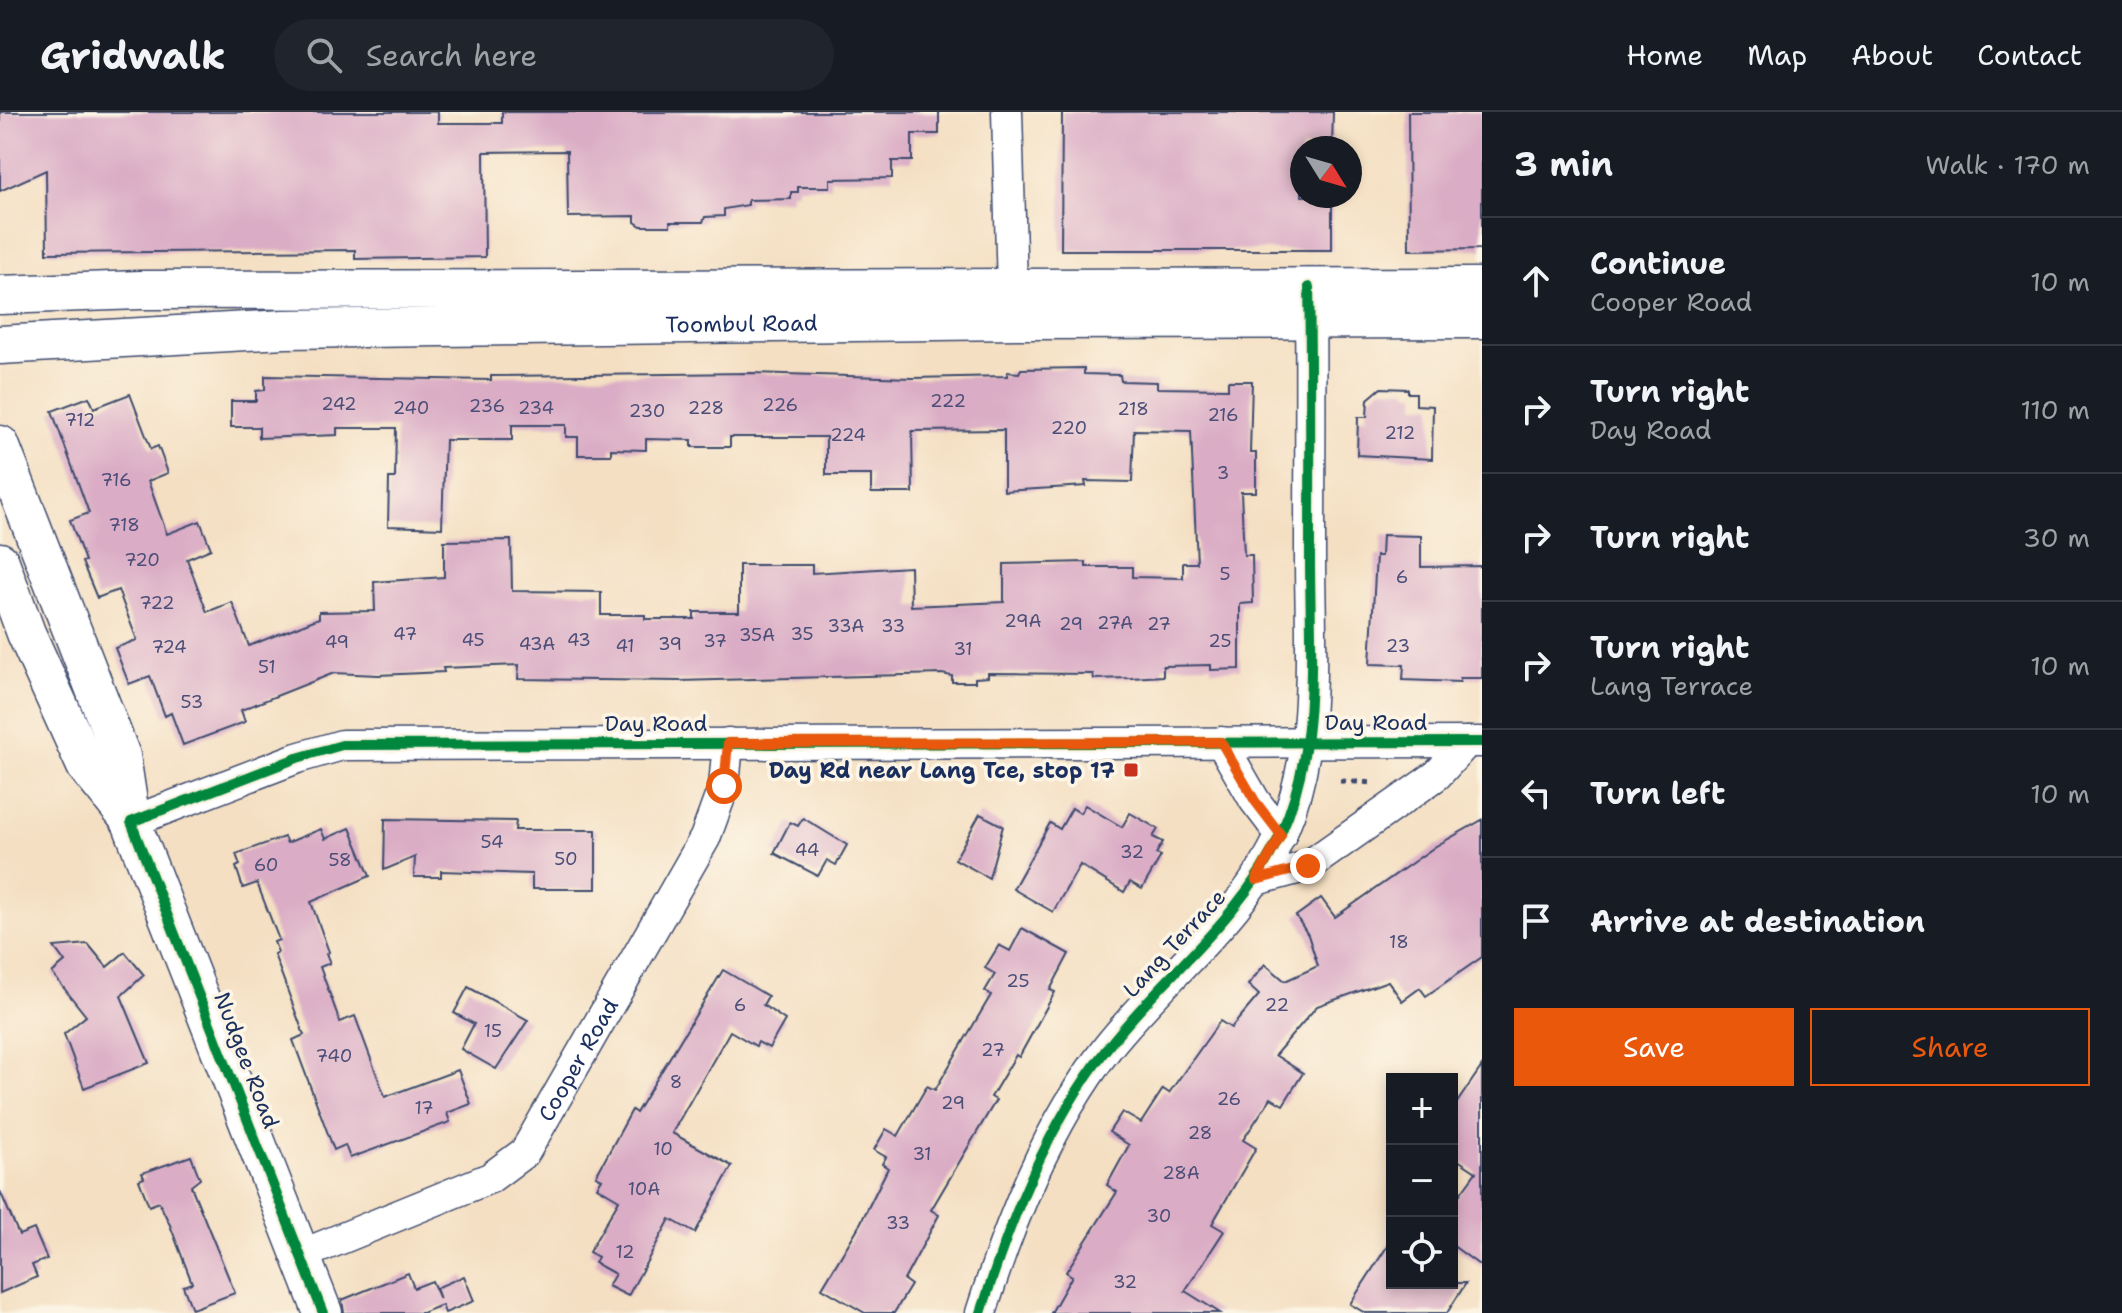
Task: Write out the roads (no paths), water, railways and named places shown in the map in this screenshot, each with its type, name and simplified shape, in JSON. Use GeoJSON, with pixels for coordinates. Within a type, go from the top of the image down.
{"type":"FeatureCollection","features":[{"type":"Feature","properties":{"kind":"main road","name":"Toombul Road"},"geometry":{"type":"LineString","coordinates":[[0,345],[284,329],[1310,304],[1482,287]]}},
{"type":"Feature","properties":{"kind":"main road","name":"Toombul Road"},"geometry":{"type":"LineString","coordinates":[[0,295],[140,290],[1012,288],[1310,304],[1482,319]]}},
{"type":"Feature","properties":{"kind":"main road","name":"Nudgee Road"},"geometry":{"type":"LineString","coordinates":[[0,445],[121,756],[131,822],[323,1313]]}},
{"type":"Feature","properties":{"kind":"main road","name":"Nudgee Road"},"geometry":{"type":"LineString","coordinates":[[0,562],[26,633],[86,766],[131,822]]}},
{"type":"Feature","properties":{"kind":"street"},"geometry":{"type":"LineString","coordinates":[[1007,112],[1012,288]]}},
{"type":"Feature","properties":{"kind":"street","name":"Lang Terrace"},"geometry":{"type":"LineString","coordinates":[[981,1313],[1023,1193],[1085,1080],[1159,986],[1222,922],[1256,880],[1281,835],[1308,742],[1310,304]]}},
{"type":"Feature","properties":{"kind":"street"},"geometry":{"type":"LineString","coordinates":[[1221,742],[1255,801],[1281,835]]}},
{"type":"Feature","properties":{"kind":"street"},"geometry":{"type":"LineString","coordinates":[[1256,880],[1308,866],[1437,775],[1474,742]]}},
{"type":"Feature","properties":{"kind":"street","name":"Day Road"},"geometry":{"type":"LineString","coordinates":[[131,822],[297,758],[342,745],[1474,742]]}},
{"type":"Feature","properties":{"kind":"street","name":"Cooper Road"},"geometry":{"type":"LineString","coordinates":[[301,1255],[490,1178],[525,1152],[705,838],[724,786],[728,743]]}},
{"type":"Feature","properties":{"kind":"place","name":"Day Rd near Lang Tce, stop 17"},"geometry":{"type":"Point","coordinates":[1131,770]}}]}
